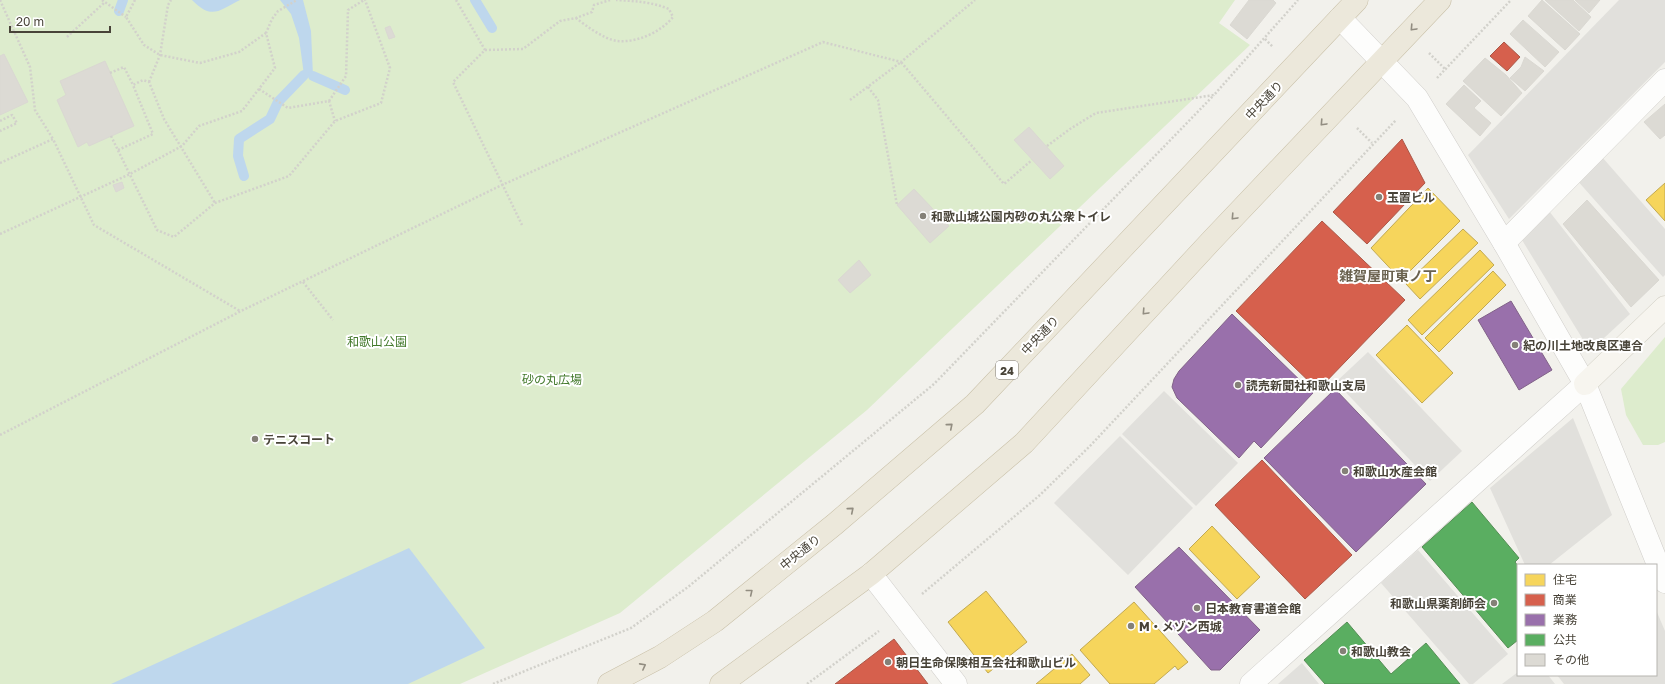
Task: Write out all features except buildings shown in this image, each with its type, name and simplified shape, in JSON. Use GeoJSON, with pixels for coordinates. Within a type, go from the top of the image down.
{"type":"FeatureCollection","features":[{"type":"Feature","properties":{"kind":"highway","name":"中央通り"},"geometry":{"type":"LineString","coordinates":[[609,684],[660,657],[715,621],[835,524],[975,404],[1357,0]]}},
{"type":"Feature","properties":{"kind":"highway"},"geometry":{"type":"LineString","coordinates":[[720,684],[871,574],[1024,443],[1211,241],[1440,0]]}},
{"type":"Feature","properties":{"kind":"street"},"geometry":{"type":"LineString","coordinates":[[1340,18],[1417,98],[1504,243],[1585,384],[1665,582]]}},
{"type":"Feature","properties":{"kind":"street"},"geometry":{"type":"LineString","coordinates":[[1504,243],[1665,80]]}},
{"type":"Feature","properties":{"kind":"street"},"geometry":{"type":"LineString","coordinates":[[1251,684],[1585,384],[1665,307]]}},
{"type":"Feature","properties":{"kind":"street"},"geometry":{"type":"LineString","coordinates":[[871,574],[956,684]]}},
{"type":"Feature","properties":{"kind":"path"},"geometry":{"type":"LineString","coordinates":[[0,0],[30,67],[35,110],[53,139],[94,225],[241,311]]}},
{"type":"Feature","properties":{"kind":"path"},"geometry":{"type":"LineString","coordinates":[[102,0],[126,17],[144,45],[160,55],[200,63],[239,52],[266,33],[272,19],[278,11],[297,0]]}},
{"type":"Feature","properties":{"kind":"path"},"geometry":{"type":"LineString","coordinates":[[126,17],[134,0]]}},
{"type":"Feature","properties":{"kind":"path"},"geometry":{"type":"LineString","coordinates":[[171,0],[168,5],[160,55],[149,82],[164,119],[182,146],[215,203]]}},
{"type":"Feature","properties":{"kind":"path"},"geometry":{"type":"LineString","coordinates":[[111,136],[157,230],[174,237],[215,203],[289,176],[335,122],[381,103],[390,68],[364,0],[348,10],[346,76],[329,101],[288,108],[259,89]]}},
{"type":"Feature","properties":{"kind":"path"},"geometry":{"type":"LineString","coordinates":[[456,0],[484,50]]}},
{"type":"Feature","properties":{"kind":"path"},"geometry":{"type":"LineString","coordinates":[[522,225],[453,82],[484,50],[523,50],[560,21],[576,18],[592,12],[594,5],[610,0]]}},
{"type":"Feature","properties":{"kind":"path"},"geometry":{"type":"LineString","coordinates":[[576,18],[596,32],[617,41],[636,39],[656,32],[666,25],[672,16],[669,9],[660,5],[639,1],[616,0]]}},
{"type":"Feature","properties":{"kind":"path"},"geometry":{"type":"LineString","coordinates":[[850,100],[901,62],[975,0]]}},
{"type":"Feature","properties":{"kind":"path"},"geometry":{"type":"LineString","coordinates":[[493,684],[631,628],[688,587],[934,384],[1214,95],[1298,0]]}},
{"type":"Feature","properties":{"kind":"path"},"geometry":{"type":"LineString","coordinates":[[1446,70],[1511,0]]}},
{"type":"Feature","properties":{"kind":"path"},"geometry":{"type":"LineString","coordinates":[[67,36],[105,2]]}},
{"type":"Feature","properties":{"kind":"path"},"geometry":{"type":"LineString","coordinates":[[0,234],[130,174],[182,146],[199,126],[242,111],[275,68],[266,33]]}},
{"type":"Feature","properties":{"kind":"path"},"geometry":{"type":"LineString","coordinates":[[0,435],[241,311],[502,185],[823,42],[901,62],[1004,184],[1032,160]]}},
{"type":"Feature","properties":{"kind":"path"},"geometry":{"type":"LineString","coordinates":[[110,73],[124,67],[153,134],[118,150]]}},
{"type":"Feature","properties":{"kind":"path"},"geometry":{"type":"LineString","coordinates":[[133,85],[143,80],[149,82]]}},
{"type":"Feature","properties":{"kind":"path"},"geometry":{"type":"LineString","coordinates":[[868,87],[878,100],[897,205]]}},
{"type":"Feature","properties":{"kind":"path"},"geometry":{"type":"LineString","coordinates":[[1047,146],[1070,129],[1096,113],[1214,95]]}},
{"type":"Feature","properties":{"kind":"path"},"geometry":{"type":"LineString","coordinates":[[329,101],[335,122]]}},
{"type":"Feature","properties":{"kind":"path"},"geometry":{"type":"LineString","coordinates":[[0,121],[12,115],[17,123],[0,131]]}},
{"type":"Feature","properties":{"kind":"path"},"geometry":{"type":"LineString","coordinates":[[0,163],[53,139]]}},
{"type":"Feature","properties":{"kind":"path"},"geometry":{"type":"LineString","coordinates":[[807,684],[884,626],[1040,495],[1090,446],[1372,143]]}},
{"type":"Feature","properties":{"kind":"path"},"geometry":{"type":"LineString","coordinates":[[303,282],[333,320]]}},
{"type":"Feature","properties":{"kind":"green space","name":"和歌山公園"},"geometry":{"type":"Polygon","coordinates":[[[0,0],[1235,0],[1219,23],[1250,45],[867,410],[620,613],[460,684],[0,684],[0,0]]]}},
{"type":"Feature","properties":{"kind":"green space"},"geometry":{"type":"Polygon","coordinates":[[[1665,337],[1665,442],[1658,445],[1643,445],[1626,415],[1621,389],[1665,337]]]}},
{"type":"Feature","properties":{"kind":"shaded area"},"geometry":{"type":"Polygon","coordinates":[[[1619,0],[1665,0],[1665,62],[1509,219],[1468,155],[1619,0]]]}},
{"type":"Feature","properties":{"kind":"shaded area"},"geometry":{"type":"Polygon","coordinates":[[[1602,157],[1665,229],[1665,275],[1663,277],[1576,179],[1602,157]]]}},
{"type":"Feature","properties":{"kind":"shaded area"},"geometry":{"type":"Polygon","coordinates":[[[1549,211],[1630,314],[1590,351],[1522,240],[1549,211]]]}},
{"type":"Feature","properties":{"kind":"shaded area"},"geometry":{"type":"Polygon","coordinates":[[[1368,352],[1462,451],[1430,481],[1336,382],[1368,352]]]}},
{"type":"Feature","properties":{"kind":"shaded area"},"geometry":{"type":"Polygon","coordinates":[[[1164,391],[1238,463],[1196,506],[1122,434],[1164,391]]]}},
{"type":"Feature","properties":{"kind":"shaded area"},"geometry":{"type":"Polygon","coordinates":[[[1573,418],[1612,515],[1550,564],[1525,564],[1490,488],[1573,418]]]}},
{"type":"Feature","properties":{"kind":"shaded area"},"geometry":{"type":"Polygon","coordinates":[[[1120,436],[1193,508],[1128,575],[1054,503],[1120,436]]]}},
{"type":"Feature","properties":{"kind":"shaded area"},"geometry":{"type":"Polygon","coordinates":[[[1418,550],[1508,654],[1473,684],[1469,684],[1381,583],[1418,550]]]}},
{"type":"Feature","properties":{"kind":"shaded area"},"geometry":{"type":"Polygon","coordinates":[[[1657,612],[1665,631],[1665,684],[1564,684],[1558,676],[1657,676],[1657,612]]]}},
{"type":"Feature","properties":{"kind":"shaded area"},"geometry":{"type":"Polygon","coordinates":[[[1302,663],[1319,684],[1278,684],[1302,663]]]}},
{"type":"Feature","properties":{"kind":"shaded area"},"geometry":{"type":"Polygon","coordinates":[[[1517,673],[1517,676],[1549,676],[1555,684],[1502,684],[1517,673]]]}},
{"type":"Feature","properties":{"kind":"water"},"geometry":{"type":"Polygon","coordinates":[[[192,0],[240,0],[215,12],[210,12],[192,0]]]}},
{"type":"Feature","properties":{"kind":"water"},"geometry":{"type":"Polygon","coordinates":[[[280,0],[303,0],[311,31],[313,76],[304,75],[299,38],[291,14],[280,0]]]}},
{"type":"Feature","properties":{"kind":"water"},"geometry":{"type":"Polygon","coordinates":[[[409,548],[485,648],[408,684],[111,684],[409,548]]]}},
{"type":"Feature","properties":{"kind":"waterway"},"geometry":{"type":"LineString","coordinates":[[119,11],[123,0]]}},
{"type":"Feature","properties":{"kind":"waterway"},"geometry":{"type":"LineString","coordinates":[[475,0],[492,28]]}},
{"type":"Feature","properties":{"kind":"waterway"},"geometry":{"type":"LineString","coordinates":[[244,176],[238,156],[239,139],[270,119],[278,102],[304,75]]}},
{"type":"Feature","properties":{"kind":"waterway"},"geometry":{"type":"LineString","coordinates":[[313,76],[345,90]]}},
{"type":"Feature","properties":{"kind":"place","name":"玉置ビル"},"geometry":{"type":"Point","coordinates":[1379,197]}},
{"type":"Feature","properties":{"kind":"place","name":"和歌山城公園内砂の丸公衆トイレ"},"geometry":{"type":"Point","coordinates":[923,216]}},
{"type":"Feature","properties":{"kind":"place","name":"紀の川土地改良区連合"},"geometry":{"type":"Point","coordinates":[1515,345]}},
{"type":"Feature","properties":{"kind":"place","name":"読売新聞社和歌山支局"},"geometry":{"type":"Point","coordinates":[1238,385]}},
{"type":"Feature","properties":{"kind":"place","name":"テニスコート"},"geometry":{"type":"Point","coordinates":[255,439]}},
{"type":"Feature","properties":{"kind":"place","name":"和歌山水産会館"},"geometry":{"type":"Point","coordinates":[1345,471]}},
{"type":"Feature","properties":{"kind":"place","name":"和歌山県薬剤師会"},"geometry":{"type":"Point","coordinates":[1494,603]}},
{"type":"Feature","properties":{"kind":"place","name":"日本教育書道会館"},"geometry":{"type":"Point","coordinates":[1197,608]}},
{"type":"Feature","properties":{"kind":"place","name":"M・メゾン西城"},"geometry":{"type":"Point","coordinates":[1131,626]}},
{"type":"Feature","properties":{"kind":"place","name":"和歌山教会"},"geometry":{"type":"Point","coordinates":[1343,651]}},
{"type":"Feature","properties":{"kind":"place","name":"朝日生命保険相互会社和歌山ビル"},"geometry":{"type":"Point","coordinates":[888,662]}},
{"type":"Feature","properties":{"kind":"district","name":"雑賀屋町東ノ丁"},"geometry":{"type":"Point","coordinates":[1388,275]}},
{"type":"Feature","properties":{"kind":"park label","name":"砂の丸広場"},"geometry":{"type":"Point","coordinates":[552,379]}}]}
